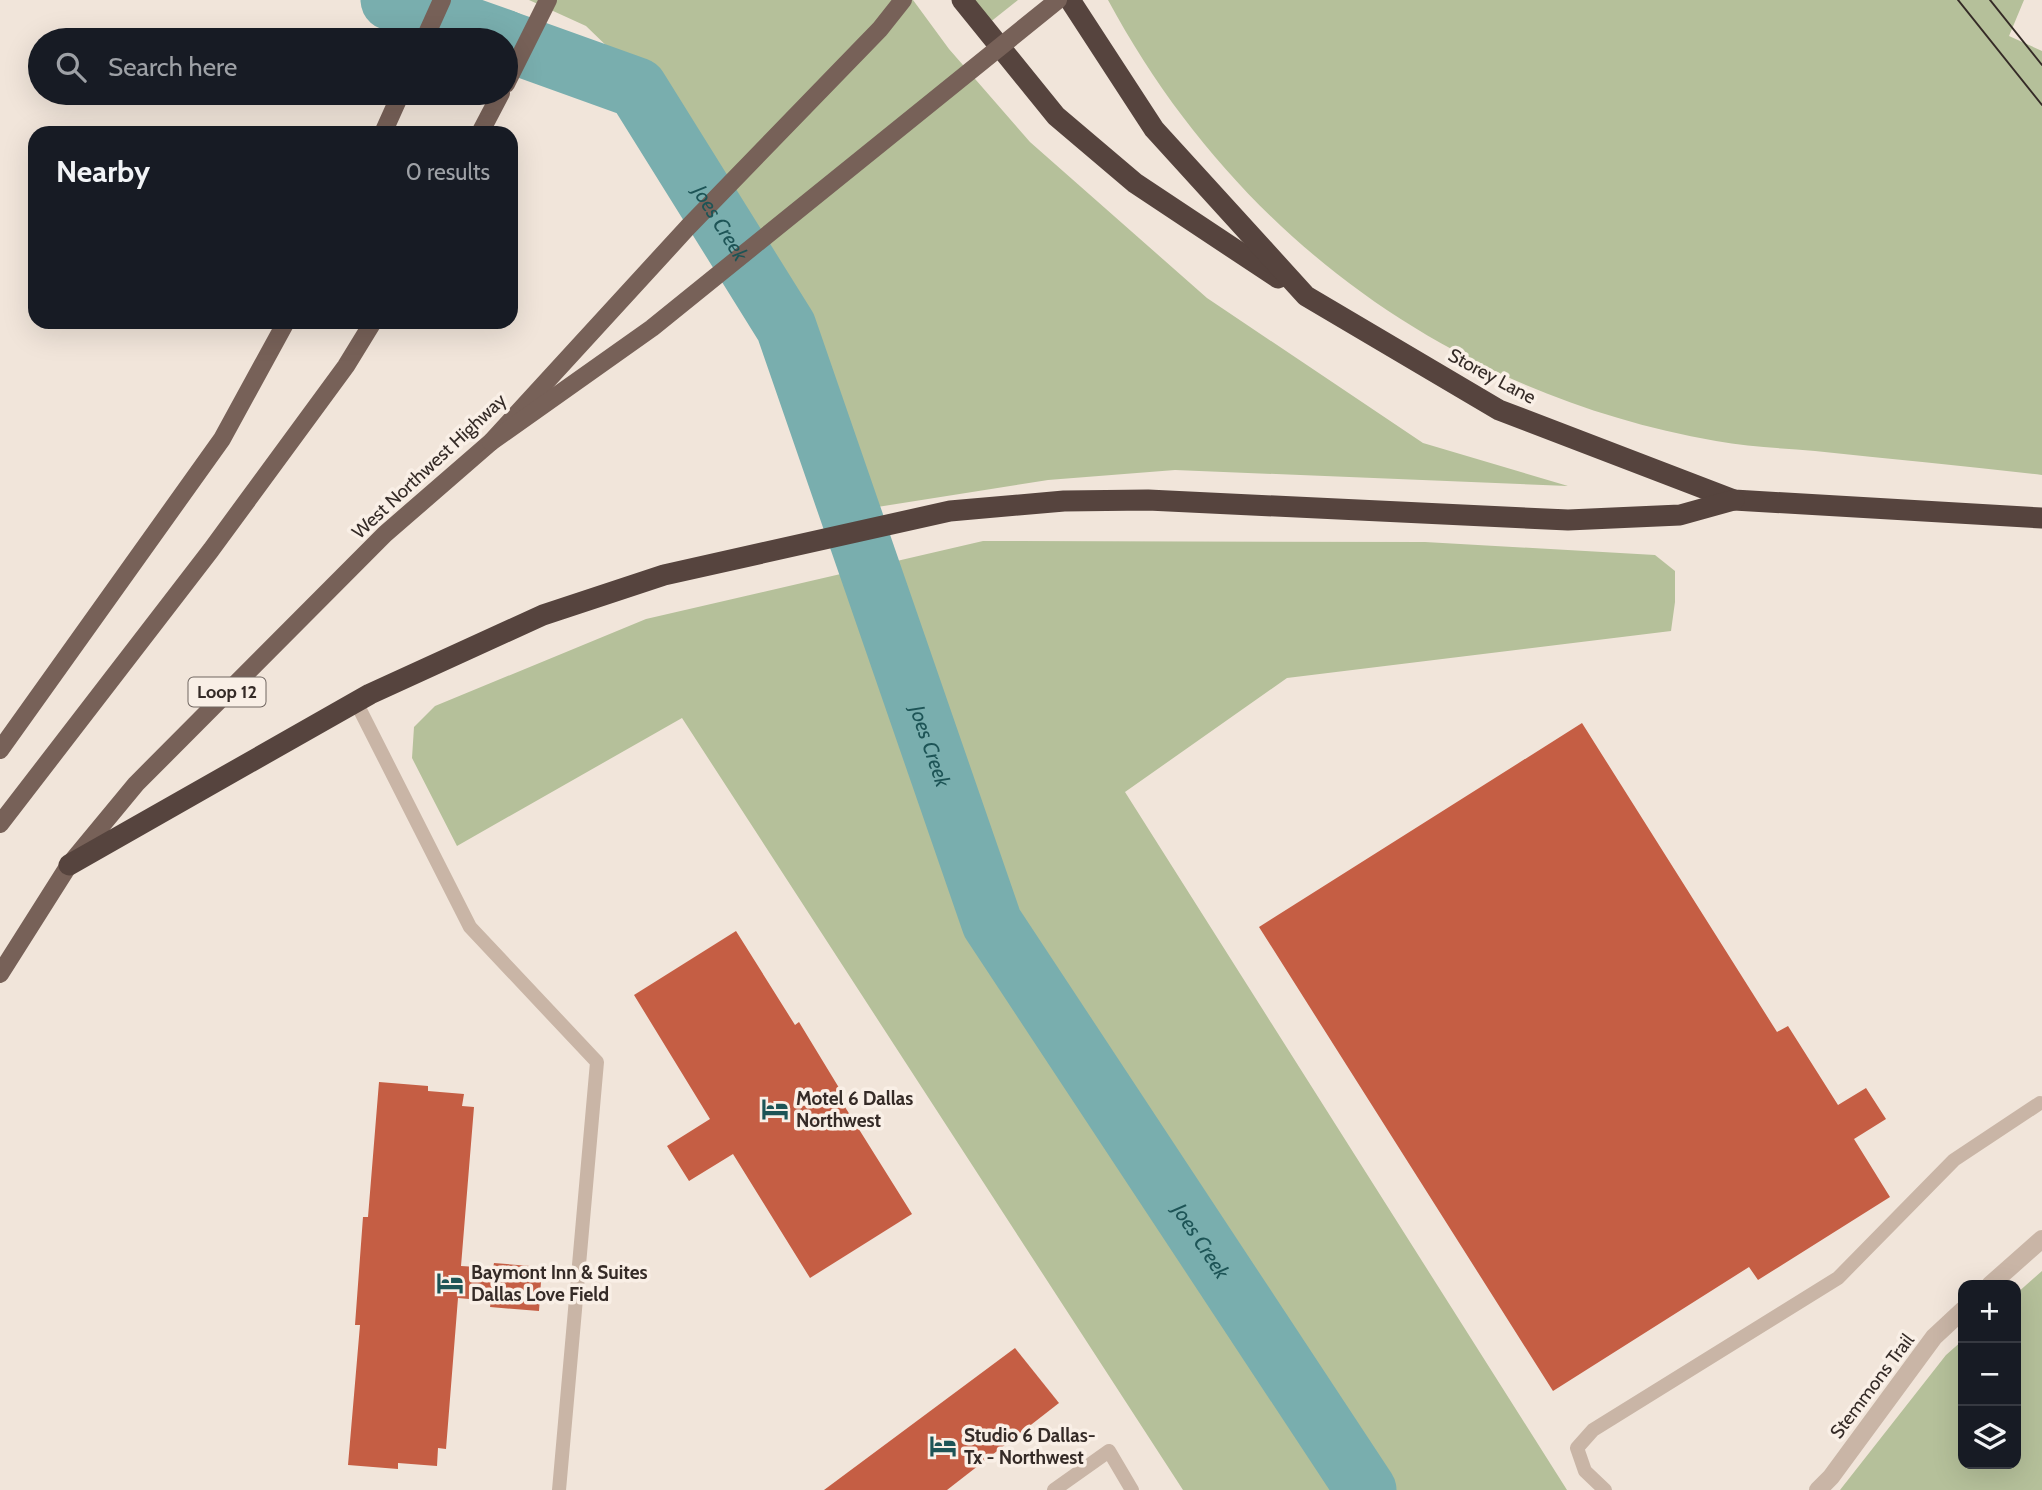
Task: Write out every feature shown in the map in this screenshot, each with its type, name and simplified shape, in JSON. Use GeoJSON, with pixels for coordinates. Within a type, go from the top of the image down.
{"type":"FeatureCollection","features":[{"type":"Feature","properties":{"kind":"highway"},"geometry":{"type":"LineString","coordinates":[[962,0],[1056,116],[1135,183],[1306,296]]}},
{"type":"Feature","properties":{"kind":"highway","name":"Storey Lane"},"geometry":{"type":"LineString","coordinates":[[1070,0],[1154,129],[1306,296],[1499,410],[1734,500],[2042,518]]}},
{"type":"Feature","properties":{"kind":"highway"},"geometry":{"type":"LineString","coordinates":[[69,865],[370,694],[543,614],[664,575],[950,511],[1065,501],[1148,500],[1568,520],[1680,515],[1734,500]]}},
{"type":"Feature","properties":{"kind":"main road"},"geometry":{"type":"LineString","coordinates":[[429,28],[442,0]]}},
{"type":"Feature","properties":{"kind":"main road"},"geometry":{"type":"LineString","coordinates":[[518,60],[548,0]]}},
{"type":"Feature","properties":{"kind":"main road","name":"West Northwest Highway"},"geometry":{"type":"LineString","coordinates":[[0,974],[69,865],[136,784],[385,534],[491,442],[688,227],[880,29],[903,0]]}},
{"type":"Feature","properties":{"kind":"main road"},"geometry":{"type":"LineString","coordinates":[[491,442],[652,328],[1058,0]]}},
{"type":"Feature","properties":{"kind":"main road"},"geometry":{"type":"LineString","coordinates":[[386,126],[396,105]]}},
{"type":"Feature","properties":{"kind":"main road"},"geometry":{"type":"LineString","coordinates":[[484,126],[495,105]]}},
{"type":"Feature","properties":{"kind":"main road"},"geometry":{"type":"LineString","coordinates":[[0,750],[222,439],[282,329]]}},
{"type":"Feature","properties":{"kind":"main road"},"geometry":{"type":"LineString","coordinates":[[0,824],[211,550],[346,366],[369,329]]}},
{"type":"Feature","properties":{"kind":"street"},"geometry":{"type":"LineString","coordinates":[[1996,1280],[2042,1239]]}},
{"type":"Feature","properties":{"kind":"street","name":"Stemmons Trail"},"geometry":{"type":"LineString","coordinates":[[1818,1490],[1831,1477],[1934,1337],[1958,1315]]}},
{"type":"Feature","properties":{"kind":"lane"},"geometry":{"type":"LineString","coordinates":[[356,702],[470,926],[597,1062],[559,1490]]}},
{"type":"Feature","properties":{"kind":"lane"},"geometry":{"type":"LineString","coordinates":[[1605,1490],[1585,1471],[1577,1448],[1593,1430],[1838,1278],[1954,1160],[2040,1103]]}},
{"type":"Feature","properties":{"kind":"lane"},"geometry":{"type":"LineString","coordinates":[[1054,1490],[1109,1451],[1132,1490]]}},
{"type":"Feature","properties":{"kind":"green space"},"geometry":{"type":"Polygon","coordinates":[[[529,0],[913,0],[949,49],[1030,142],[1207,298],[1423,443],[1568,486],[1175,470],[1048,480],[871,508],[783,279],[675,112],[586,26],[529,0]]]}},
{"type":"Feature","properties":{"kind":"green space"},"geometry":{"type":"Polygon","coordinates":[[[972,0],[1018,0],[989,23],[972,0]]]}},
{"type":"Feature","properties":{"kind":"green space"},"geometry":{"type":"Polygon","coordinates":[[[1108,0],[2024,0],[2009,36],[2042,51],[2042,475],[1716,441],[1619,418],[1527,385],[1441,343],[1360,291],[1286,231],[1219,162],[1160,85],[1108,0]]]}},
{"type":"Feature","properties":{"kind":"green space"},"geometry":{"type":"Polygon","coordinates":[[[983,541],[1425,542],[1655,555],[1675,571],[1671,631],[1287,678],[1125,792],[1567,1490],[1183,1490],[682,718],[457,846],[412,758],[414,727],[435,706],[646,619],[983,541]]]}},
{"type":"Feature","properties":{"kind":"green space"},"geometry":{"type":"Polygon","coordinates":[[[2042,1271],[2042,1490],[1840,1490],[1946,1355],[1958,1344],[1958,1469],[2021,1469],[2021,1290],[2042,1271]]]}},
{"type":"Feature","properties":{"kind":"building"},"geometry":{"type":"Polygon","coordinates":[[[1582,723],[1777,1032],[1788,1026],[1838,1105],[1866,1088],[1886,1119],[1854,1139],[1890,1197],[1758,1280],[1749,1267],[1553,1391],[1259,927],[1582,723]]]}},
{"type":"Feature","properties":{"kind":"building","name":"Motel 6 Dallas Northwest"},"geometry":{"type":"Polygon","coordinates":[[[736,931],[795,1025],[799,1022],[844,1096],[840,1099],[912,1214],[810,1278],[733,1154],[689,1181],[667,1146],[710,1119],[634,995],[736,931]]]}},
{"type":"Feature","properties":{"kind":"building","name":"Baymont Inn & Suites Dallas Love Field"},"geometry":{"type":"Polygon","coordinates":[[[379,1082],[428,1086],[428,1091],[464,1094],[462,1106],[474,1107],[461,1266],[493,1268],[494,1263],[542,1267],[539,1311],[490,1307],[491,1301],[458,1298],[446,1449],[438,1448],[437,1466],[398,1463],[398,1469],[348,1465],[360,1325],[355,1325],[363,1217],[368,1217],[379,1082]]]}},
{"type":"Feature","properties":{"kind":"building","name":"Studio 6 Dallas- Tx - Northwest"},"geometry":{"type":"Polygon","coordinates":[[[1015,1348],[1059,1403],[947,1490],[824,1490],[1015,1348]]]}},
{"type":"Feature","properties":{"kind":"waterway","name":"Joes Creek"},"geometry":{"type":"LineString","coordinates":[[391,0],[470,28]]}},
{"type":"Feature","properties":{"kind":"waterway","name":"Joes Creek"},"geometry":{"type":"LineString","coordinates":[[518,45],[637,88],[786,327],[992,923],[1366,1490]]}},
{"type":"Feature","properties":{"kind":"tram line"},"geometry":{"type":"LineString","coordinates":[[1958,0],[2042,105]]}},
{"type":"Feature","properties":{"kind":"tram line"},"geometry":{"type":"LineString","coordinates":[[1990,0],[2042,65]]}},
{"type":"Feature","properties":{"kind":"place","name":"Motel 6 Dallas Northwest"},"geometry":{"type":"Point","coordinates":[775,1109]}},
{"type":"Feature","properties":{"kind":"place","name":"Baymont Inn & Suites Dallas Love Field"},"geometry":{"type":"Point","coordinates":[450,1283]}},
{"type":"Feature","properties":{"kind":"place","name":"Studio 6 Dallas- Tx - Northwest"},"geometry":{"type":"Point","coordinates":[943,1446]}}]}
